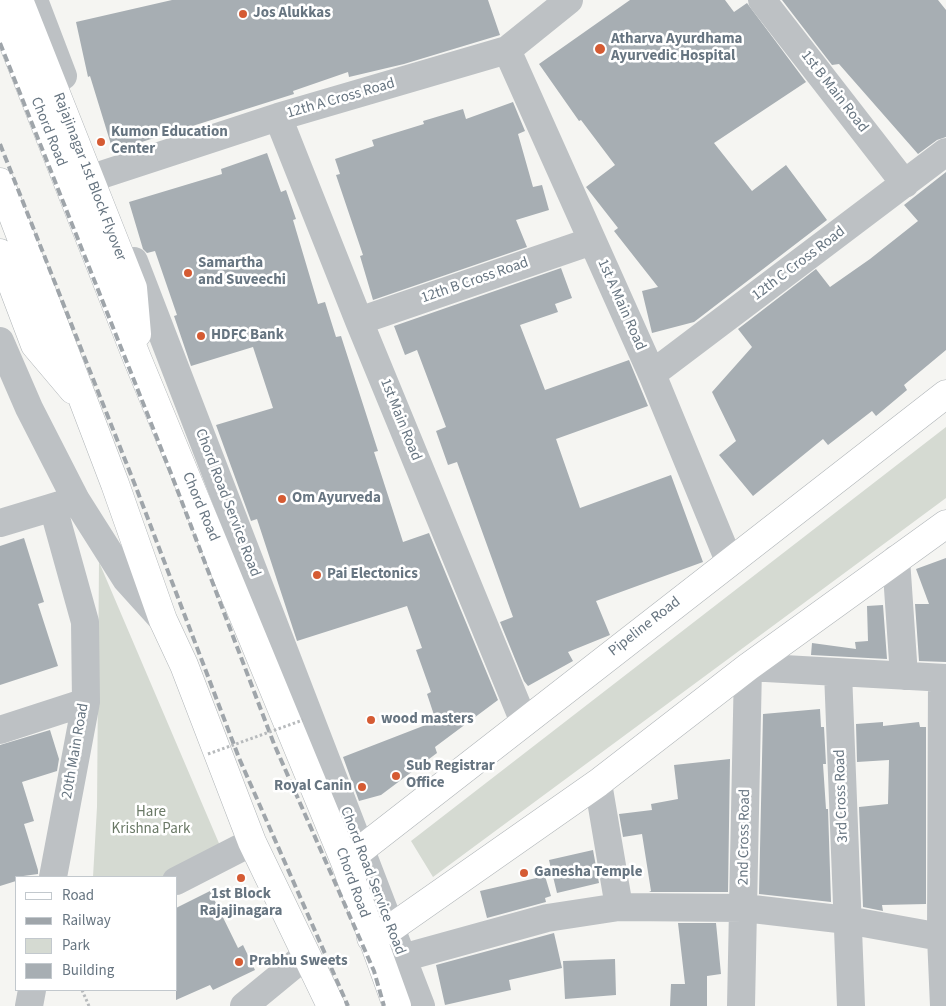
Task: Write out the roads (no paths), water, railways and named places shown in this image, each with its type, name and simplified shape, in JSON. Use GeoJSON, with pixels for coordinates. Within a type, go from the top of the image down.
{"type":"FeatureCollection","features":[{"type":"Feature","properties":{"kind":"main road","name":"Rajajinagar 1st Block Flyover"},"geometry":{"type":"LineString","coordinates":[[19,0],[132,288],[137,316],[137,358]]}},
{"type":"Feature","properties":{"kind":"main road","name":"Chord Road"},"geometry":{"type":"LineString","coordinates":[[0,10],[137,358],[353,856],[391,961],[397,1006]]}},
{"type":"Feature","properties":{"kind":"main road"},"geometry":{"type":"LineString","coordinates":[[0,182],[83,400],[163,620],[184,664],[252,842],[331,1006]]}},
{"type":"Feature","properties":{"kind":"main road"},"geometry":{"type":"LineString","coordinates":[[0,253],[35,345],[59,376],[83,400]]}},
{"type":"Feature","properties":{"kind":"main road","name":"Pipeline Road"},"geometry":{"type":"LineString","coordinates":[[353,856],[729,561],[946,394]]}},
{"type":"Feature","properties":{"kind":"main road"},"geometry":{"type":"LineString","coordinates":[[381,933],[598,783],[748,667],[946,524]]}},
{"type":"Feature","properties":{"kind":"street","name":"Chord Road Service Road"},"geometry":{"type":"LineString","coordinates":[[34,0],[101,175],[353,856]]}},
{"type":"Feature","properties":{"kind":"street","name":"12th A Cross Road"},"geometry":{"type":"LineString","coordinates":[[101,175],[278,117],[507,50],[569,0]]}},
{"type":"Feature","properties":{"kind":"street","name":"1st B Main Road"},"geometry":{"type":"LineString","coordinates":[[762,0],[905,184]]}},
{"type":"Feature","properties":{"kind":"street","name":"1st A Main Road"},"geometry":{"type":"LineString","coordinates":[[507,50],[652,374],[729,561]]}},
{"type":"Feature","properties":{"kind":"street","name":"1st Main Road"},"geometry":{"type":"LineString","coordinates":[[278,117],[524,722]]}},
{"type":"Feature","properties":{"kind":"street","name":"12th C Cross Road"},"geometry":{"type":"LineString","coordinates":[[652,374],[946,152]]}},
{"type":"Feature","properties":{"kind":"street","name":"12th B Cross Road"},"geometry":{"type":"LineString","coordinates":[[359,320],[592,241]]}},
{"type":"Feature","properties":{"kind":"street"},"geometry":{"type":"LineString","coordinates":[[1,344],[29,408],[64,504],[126,579],[163,620]]}},
{"type":"Feature","properties":{"kind":"street"},"geometry":{"type":"LineString","coordinates":[[0,523],[64,504]]}},
{"type":"Feature","properties":{"kind":"street","name":"20th Main Road"},"geometry":{"type":"LineString","coordinates":[[53,876],[86,702],[85,622],[64,504]]}},
{"type":"Feature","properties":{"kind":"street"},"geometry":{"type":"LineString","coordinates":[[896,559],[904,676]]}},
{"type":"Feature","properties":{"kind":"street"},"geometry":{"type":"LineString","coordinates":[[748,667],[944,678],[944,1006]]}},
{"type":"Feature","properties":{"kind":"street","name":"2nd Cross Road"},"geometry":{"type":"LineString","coordinates":[[741,1006],[748,667]]}},
{"type":"Feature","properties":{"kind":"street","name":"3rd Cross Road"},"geometry":{"type":"LineString","coordinates":[[838,672],[851,1006]]}},
{"type":"Feature","properties":{"kind":"street"},"geometry":{"type":"LineString","coordinates":[[0,730],[86,702]]}},
{"type":"Feature","properties":{"kind":"street"},"geometry":{"type":"LineString","coordinates":[[598,783],[619,908]]}},
{"type":"Feature","properties":{"kind":"street"},"geometry":{"type":"LineString","coordinates":[[178,880],[252,842]]}},
{"type":"Feature","properties":{"kind":"street"},"geometry":{"type":"LineString","coordinates":[[391,961],[547,918],[619,908],[744,908],[847,920],[944,938]]}},
{"type":"Feature","properties":{"kind":"street"},"geometry":{"type":"LineString","coordinates":[[244,1006],[306,955]]}},
{"type":"Feature","properties":{"kind":"street","name":"Chord Road Service Road"},"geometry":{"type":"LineString","coordinates":[[391,961],[421,1006]]}},
{"type":"Feature","properties":{"kind":"street"},"geometry":{"type":"LineString","coordinates":[[29,1006],[32,991]]}},
{"type":"Feature","properties":{"kind":"railway"},"geometry":{"type":"LineString","coordinates":[[0,43],[172,476],[274,744],[374,971],[384,1006]]}},
{"type":"Feature","properties":{"kind":"railway"},"geometry":{"type":"LineString","coordinates":[[0,144],[137,490],[239,758],[348,1006]]}},
{"type":"Feature","properties":{"kind":"place","name":"Jos Alukkas"},"geometry":{"type":"Point","coordinates":[243,14]}},
{"type":"Feature","properties":{"kind":"place","name":"Atharva Ayurdhama Ayurvedic Hospital"},"geometry":{"type":"Point","coordinates":[600,49]}},
{"type":"Feature","properties":{"kind":"place","name":"Kumon Education Center"},"geometry":{"type":"Point","coordinates":[101,142]}},
{"type":"Feature","properties":{"kind":"place","name":"Samartha and Suveechi"},"geometry":{"type":"Point","coordinates":[188,273]}},
{"type":"Feature","properties":{"kind":"place","name":"HDFC Bank"},"geometry":{"type":"Point","coordinates":[201,336]}},
{"type":"Feature","properties":{"kind":"place","name":"Om Ayurveda"},"geometry":{"type":"Point","coordinates":[282,499]}},
{"type":"Feature","properties":{"kind":"place","name":"Pai Electonics"},"geometry":{"type":"Point","coordinates":[317,575]}},
{"type":"Feature","properties":{"kind":"place","name":"wood masters"},"geometry":{"type":"Point","coordinates":[371,720]}},
{"type":"Feature","properties":{"kind":"place","name":"Sub Registrar Office"},"geometry":{"type":"Point","coordinates":[396,776]}},
{"type":"Feature","properties":{"kind":"place","name":"Royal Canin"},"geometry":{"type":"Point","coordinates":[362,787]}},
{"type":"Feature","properties":{"kind":"place","name":"Ganesha Temple"},"geometry":{"type":"Point","coordinates":[524,873]}},
{"type":"Feature","properties":{"kind":"place","name":"1st Block Rajajinagara"},"geometry":{"type":"Point","coordinates":[241,878]}},
{"type":"Feature","properties":{"kind":"place","name":"Prabhu Sweets"},"geometry":{"type":"Point","coordinates":[239,962]}},
{"type":"Feature","properties":{"kind":"park label","name":"Hare Krishna Park"},"geometry":{"type":"Point","coordinates":[151,822]}}]}
